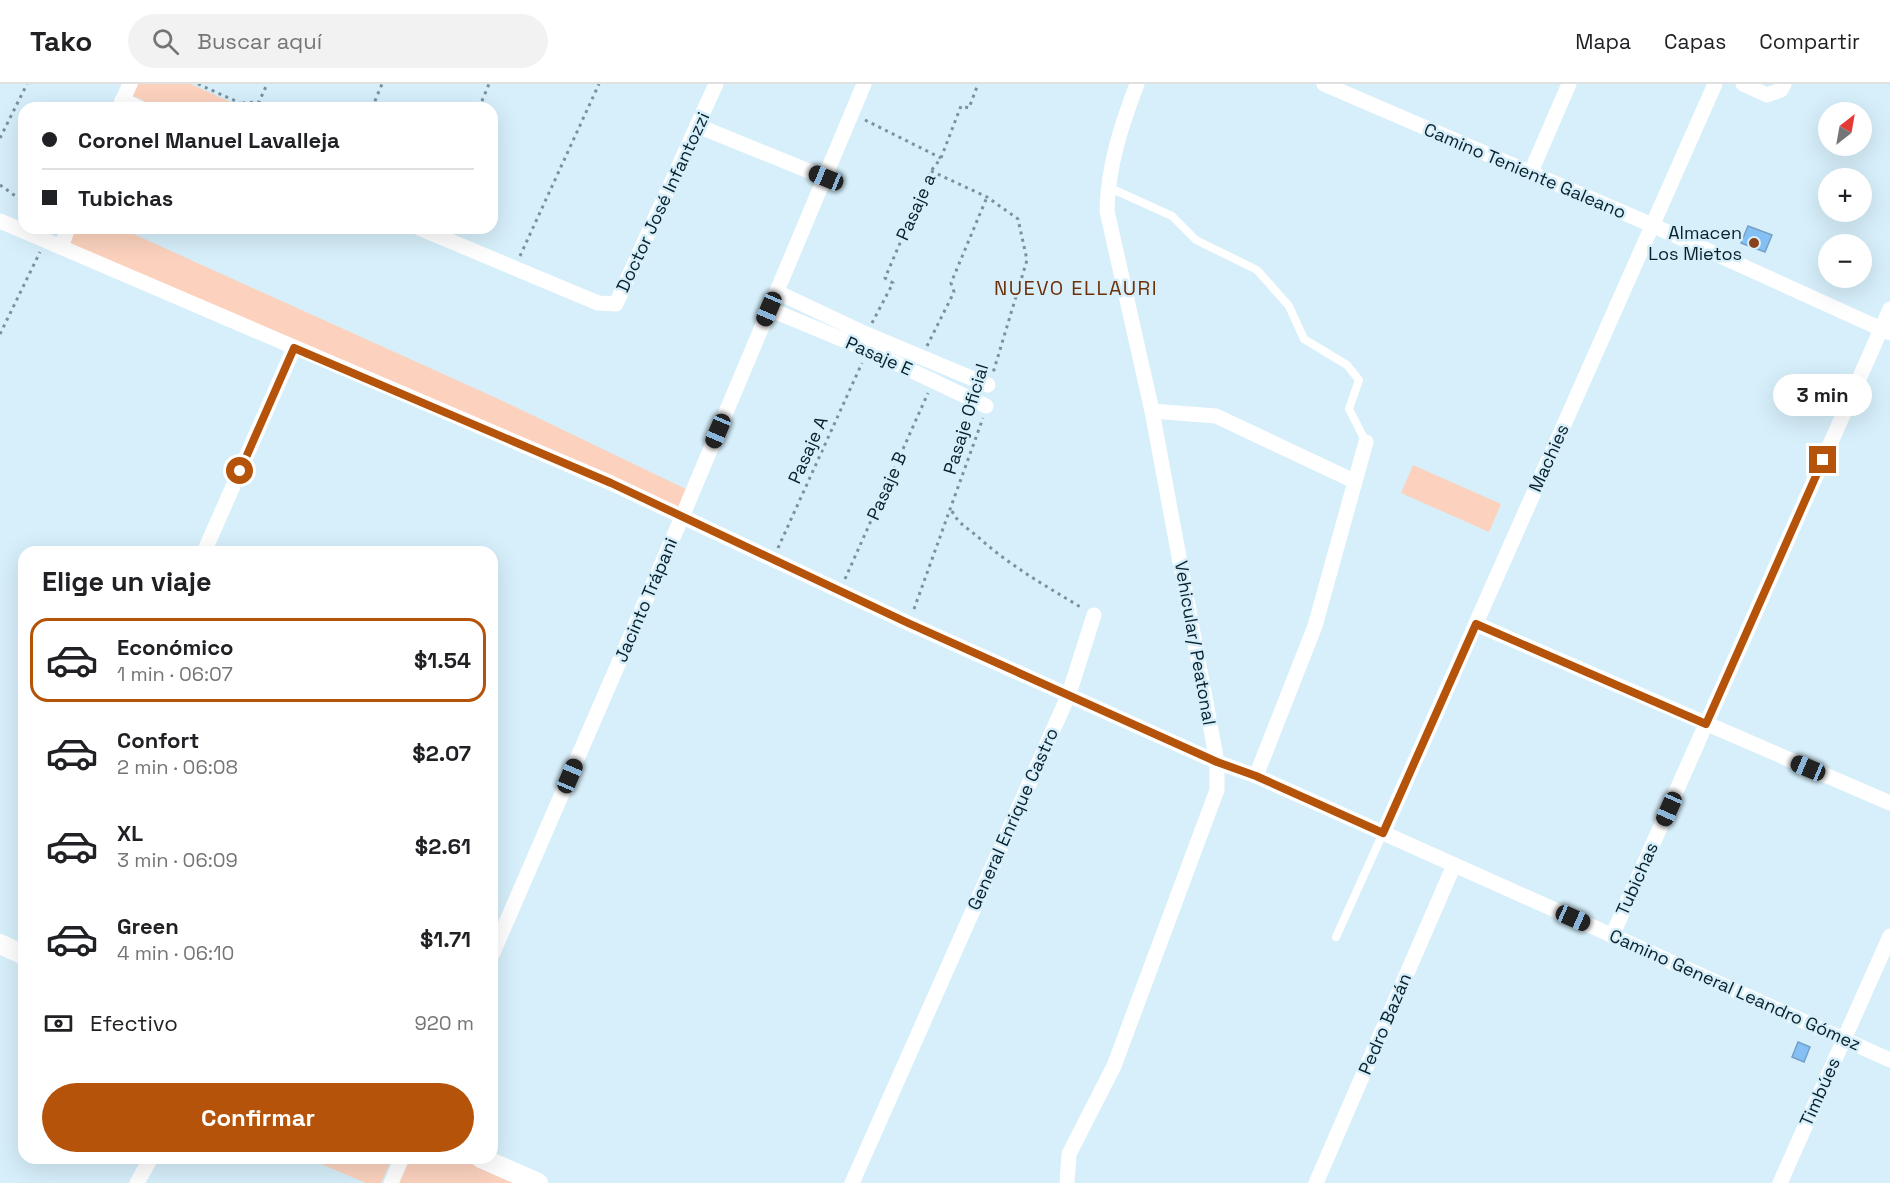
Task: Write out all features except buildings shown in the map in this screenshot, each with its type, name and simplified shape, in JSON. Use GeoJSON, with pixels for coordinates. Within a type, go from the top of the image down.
{"type":"FeatureCollection","features":[{"type":"Feature","properties":{"kind":"street"},"geometry":{"type":"LineString","coordinates":[[122,102],[130,84]]}},
{"type":"Feature","properties":{"kind":"street","name":"Doctor José Infantozzi"},"geometry":{"type":"LineString","coordinates":[[515,268],[598,303],[616,304],[716,84]]}},
{"type":"Feature","properties":{"kind":"street","name":"Jacinto Trápani"},"geometry":{"type":"LineString","coordinates":[[498,924],[682,517],[854,114],[864,84]]}},
{"type":"Feature","properties":{"kind":"street","name":"Vehicular/ Peatonal"},"geometry":{"type":"LineString","coordinates":[[1067,1183],[1069,1154],[1114,1066],[1217,790],[1217,762],[1152,411],[1107,211],[1108,187],[1119,131],[1137,84]]}},
{"type":"Feature","properties":{"kind":"street","name":"Camino Teniente Galeano"},"geometry":{"type":"LineString","coordinates":[[1324,84],[1652,225],[1886,331]]}},
{"type":"Feature","properties":{"kind":"street"},"geometry":{"type":"LineString","coordinates":[[1530,174],[1569,84]]}},
{"type":"Feature","properties":{"kind":"street","name":"Machies"},"geometry":{"type":"LineString","coordinates":[[1383,833],[1715,84]]}},
{"type":"Feature","properties":{"kind":"street"},"geometry":{"type":"LineString","coordinates":[[1743,84],[1767,95],[1774,95],[1784,84]]}},
{"type":"Feature","properties":{"kind":"street"},"geometry":{"type":"LineString","coordinates":[[698,126],[826,178]]}},
{"type":"Feature","properties":{"kind":"street","name":"Camino General Leandro Gómez"},"geometry":{"type":"LineString","coordinates":[[0,221],[18,229]]}},
{"type":"Feature","properties":{"kind":"street","name":"Camino General Leandro Gómez"},"geometry":{"type":"LineString","coordinates":[[31,234],[611,483],[908,623],[1890,1060]]}},
{"type":"Feature","properties":{"kind":"street"},"geometry":{"type":"LineString","coordinates":[[61,247],[66,234]]}},
{"type":"Feature","properties":{"kind":"street"},"geometry":{"type":"LineString","coordinates":[[433,234],[515,268]]}},
{"type":"Feature","properties":{"kind":"street","name":"Pasaje E"},"geometry":{"type":"LineString","coordinates":[[777,292],[866,334],[988,386]]}},
{"type":"Feature","properties":{"kind":"street","name":"Pasaje E"},"geometry":{"type":"LineString","coordinates":[[769,309],[868,350],[986,406]]}},
{"type":"Feature","properties":{"kind":"street","name":"Tubichas"},"geometry":{"type":"LineString","coordinates":[[1612,936],[1706,724],[1886,331],[1890,309]]}},
{"type":"Feature","properties":{"kind":"street"},"geometry":{"type":"LineString","coordinates":[[866,334],[868,350]]}},
{"type":"Feature","properties":{"kind":"street"},"geometry":{"type":"LineString","coordinates":[[207,546],[294,348]]}},
{"type":"Feature","properties":{"kind":"street"},"geometry":{"type":"LineString","coordinates":[[933,380],[945,366]]}},
{"type":"Feature","properties":{"kind":"street"},"geometry":{"type":"LineString","coordinates":[[1152,411],[1216,416],[1354,481]]}},
{"type":"Feature","properties":{"kind":"street"},"geometry":{"type":"LineString","coordinates":[[1256,776],[1315,626],[1366,442]]}},
{"type":"Feature","properties":{"kind":"street","name":"General Enrique Castro"},"geometry":{"type":"LineString","coordinates":[[852,1183],[1069,694],[1094,615]]}},
{"type":"Feature","properties":{"kind":"street"},"geometry":{"type":"LineString","coordinates":[[1476,624],[1890,803]]}},
{"type":"Feature","properties":{"kind":"street","name":"Pedro Bazán"},"geometry":{"type":"LineString","coordinates":[[1316,1183],[1454,865]]}},
{"type":"Feature","properties":{"kind":"street","name":"Timbúes"},"geometry":{"type":"LineString","coordinates":[[1780,1183],[1890,936]]}},
{"type":"Feature","properties":{"kind":"street"},"geometry":{"type":"LineString","coordinates":[[0,944],[18,952]]}},
{"type":"Feature","properties":{"kind":"street"},"geometry":{"type":"LineString","coordinates":[[137,1183],[148,1164]]}},
{"type":"Feature","properties":{"kind":"street"},"geometry":{"type":"LineString","coordinates":[[391,1183],[399,1164]]}},
{"type":"Feature","properties":{"kind":"street"},"geometry":{"type":"LineString","coordinates":[[495,1164],[538,1183]]}},
{"type":"Feature","properties":{"kind":"lane"},"geometry":{"type":"LineString","coordinates":[[1108,187],[1172,216],[1196,240],[1257,270],[1289,306],[1304,339],[1347,364],[1359,380],[1349,409],[1366,442]]}},
{"type":"Feature","properties":{"kind":"lane"},"geometry":{"type":"LineString","coordinates":[[1336,937],[1383,833]]}},
{"type":"Feature","properties":{"kind":"path"},"geometry":{"type":"LineString","coordinates":[[0,138],[27,84]]}},
{"type":"Feature","properties":{"kind":"path"},"geometry":{"type":"LineString","coordinates":[[198,84],[238,102]]}},
{"type":"Feature","properties":{"kind":"path"},"geometry":{"type":"LineString","coordinates":[[259,102],[267,84]]}},
{"type":"Feature","properties":{"kind":"path"},"geometry":{"type":"LineString","coordinates":[[374,102],[382,84]]}},
{"type":"Feature","properties":{"kind":"path"},"geometry":{"type":"LineString","coordinates":[[482,102],[489,84]]}},
{"type":"Feature","properties":{"kind":"path"},"geometry":{"type":"LineString","coordinates":[[515,268],[599,84]]}},
{"type":"Feature","properties":{"kind":"path","name":"Pasaje a"},"geometry":{"type":"LineString","coordinates":[[866,334],[893,283],[885,278],[931,171],[941,158],[961,106],[969,108],[978,84]]}},
{"type":"Feature","properties":{"kind":"path"},"geometry":{"type":"LineString","coordinates":[[854,114],[941,158]]}},
{"type":"Feature","properties":{"kind":"path"},"geometry":{"type":"LineString","coordinates":[[919,355],[933,338],[954,292],[951,283],[987,197],[931,171]]}},
{"type":"Feature","properties":{"kind":"path"},"geometry":{"type":"LineString","coordinates":[[0,185],[18,198]]}},
{"type":"Feature","properties":{"kind":"path","name":"Pasaje Oficial"},"geometry":{"type":"LineString","coordinates":[[987,197],[1018,219],[1027,260],[1004,343],[988,386]]}},
{"type":"Feature","properties":{"kind":"path"},"geometry":{"type":"LineString","coordinates":[[0,334],[45,240]]}},
{"type":"Feature","properties":{"kind":"path","name":"Pasaje A"},"geometry":{"type":"LineString","coordinates":[[773,560],[868,350]]}},
{"type":"Feature","properties":{"kind":"path","name":"Pasaje B"},"geometry":{"type":"LineString","coordinates":[[840,591],[933,380]]}},
{"type":"Feature","properties":{"kind":"path","name":"Pasaje Oficial"},"geometry":{"type":"LineString","coordinates":[[908,623],[952,510],[986,406]]}},
{"type":"Feature","properties":{"kind":"path"},"geometry":{"type":"LineString","coordinates":[[952,510],[964,529],[978,537],[1008,564],[1094,615]]}},
{"type":"Feature","properties":{"kind":"shaded area"},"geometry":{"type":"Polygon","coordinates":[[[138,84],[191,84],[231,102],[146,102],[133,96],[138,84]]]}},
{"type":"Feature","properties":{"kind":"shaded area"},"geometry":{"type":"Polygon","coordinates":[[[66,234],[133,234],[505,402],[692,492],[682,517],[61,247],[66,234]]]}},
{"type":"Feature","properties":{"kind":"shaded area"},"geometry":{"type":"Polygon","coordinates":[[[1413,465],[1501,504],[1489,532],[1401,493],[1413,465]]]}},
{"type":"Feature","properties":{"kind":"shaded area"},"geometry":{"type":"Polygon","coordinates":[[[321,1164],[389,1164],[381,1183],[366,1183],[321,1164]]]}},
{"type":"Feature","properties":{"kind":"shaded area"},"geometry":{"type":"Polygon","coordinates":[[[406,1164],[476,1164],[519,1183],[398,1183],[406,1164]]]}},
{"type":"Feature","properties":{"kind":"place","name":"Almacen Los Mietos"},"geometry":{"type":"Point","coordinates":[1754,243]}},
{"type":"Feature","properties":{"kind":"district","name":"NUEVO ELLAURI"},"geometry":{"type":"Point","coordinates":[1076,288]}},
{"type":"Feature","properties":{"kind":"route"},"geometry":{"type":"LineString","coordinates":[[240,471],[294,348],[611,483],[908,623],[1217,762],[1256,776],[1383,833],[1476,624],[1706,724],[1823,460]]}}]}
